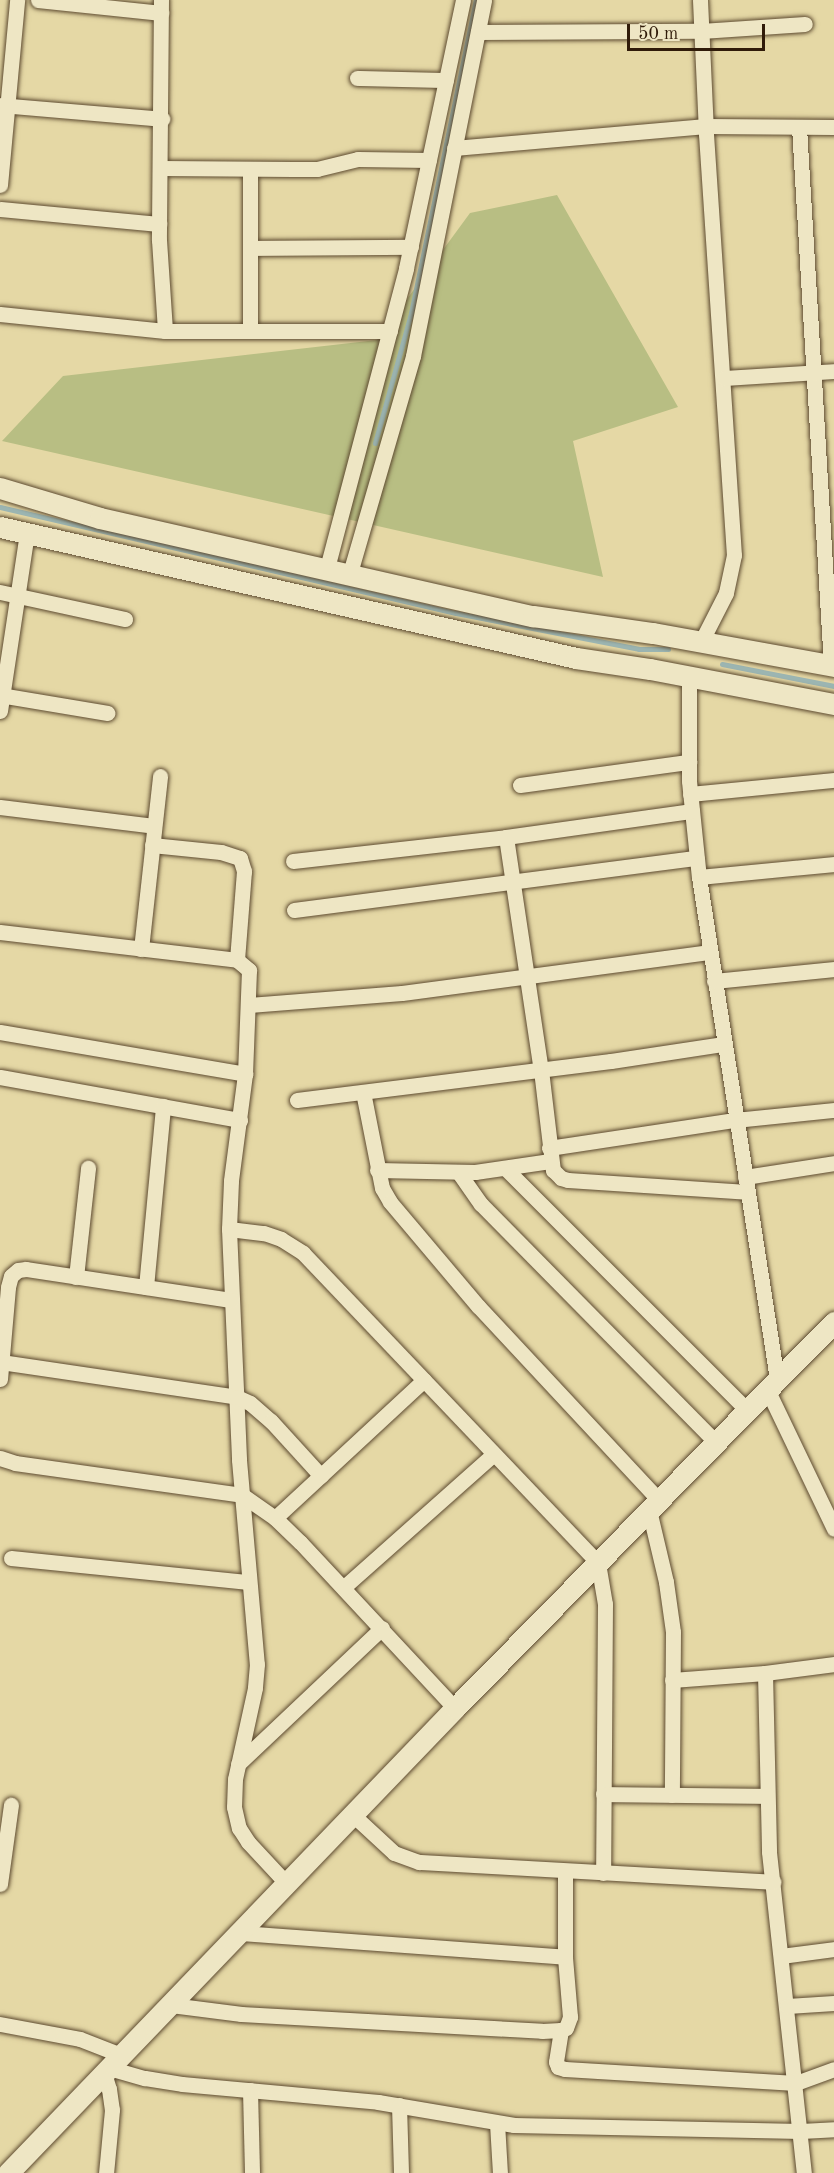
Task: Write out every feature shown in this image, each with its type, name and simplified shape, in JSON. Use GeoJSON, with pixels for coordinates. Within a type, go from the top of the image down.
{"type":"FeatureCollection","features":[{"type":"Feature","properties":{"kind":"street"},"geometry":{"type":"LineString","coordinates":[[0,186],[4,105],[16,0]]}},
{"type":"Feature","properties":{"kind":"street"},"geometry":{"type":"LineString","coordinates":[[38,0],[161,6],[162,118],[159,224],[165,331]]}},
{"type":"Feature","properties":{"kind":"street"},"geometry":{"type":"LineString","coordinates":[[338,571],[390,331],[411,248],[463,0]]}},
{"type":"Feature","properties":{"kind":"street"},"geometry":{"type":"LineString","coordinates":[[338,571],[413,356],[484,0]]}},
{"type":"Feature","properties":{"kind":"street"},"geometry":{"type":"LineString","coordinates":[[700,0],[734,555],[726,593],[701,642]]}},
{"type":"Feature","properties":{"kind":"street"},"geometry":{"type":"LineString","coordinates":[[478,32],[702,31],[805,24]]}},
{"type":"Feature","properties":{"kind":"street"},"geometry":{"type":"LineString","coordinates":[[357,78],[446,80]]}},
{"type":"Feature","properties":{"kind":"street"},"geometry":{"type":"LineString","coordinates":[[4,105],[162,118]]}},
{"type":"Feature","properties":{"kind":"street"},"geometry":{"type":"LineString","coordinates":[[454,148],[706,126],[834,127]]}},
{"type":"Feature","properties":{"kind":"street"},"geometry":{"type":"LineString","coordinates":[[0,488],[100,518],[533,616],[701,642],[833,666],[799,127]]}},
{"type":"Feature","properties":{"kind":"street"},"geometry":{"type":"LineString","coordinates":[[161,168],[316,169],[358,159],[429,160]]}},
{"type":"Feature","properties":{"kind":"street"},"geometry":{"type":"LineString","coordinates":[[250,169],[250,330]]}},
{"type":"Feature","properties":{"kind":"street"},"geometry":{"type":"LineString","coordinates":[[0,209],[159,224]]}},
{"type":"Feature","properties":{"kind":"street"},"geometry":{"type":"LineString","coordinates":[[250,248],[411,248]]}},
{"type":"Feature","properties":{"kind":"street"},"geometry":{"type":"LineString","coordinates":[[0,314],[165,331],[390,331]]}},
{"type":"Feature","properties":{"kind":"street"},"geometry":{"type":"LineString","coordinates":[[724,378],[834,371]]}},
{"type":"Feature","properties":{"kind":"street"},"geometry":{"type":"LineString","coordinates":[[0,527],[576,658],[689,676],[834,704]]}},
{"type":"Feature","properties":{"kind":"street"},"geometry":{"type":"LineString","coordinates":[[0,711],[27,533]]}},
{"type":"Feature","properties":{"kind":"street"},"geometry":{"type":"LineString","coordinates":[[0,592],[124,619]]}},
{"type":"Feature","properties":{"kind":"street"},"geometry":{"type":"LineString","coordinates":[[689,676],[690,794],[699,877],[746,1184],[772,1384],[834,1529]]}},
{"type":"Feature","properties":{"kind":"street"},"geometry":{"type":"LineString","coordinates":[[1,695],[108,713]]}},
{"type":"Feature","properties":{"kind":"street"},"geometry":{"type":"LineString","coordinates":[[520,785],[689,762]]}},
{"type":"Feature","properties":{"kind":"street"},"geometry":{"type":"LineString","coordinates":[[141,949],[160,776]]}},
{"type":"Feature","properties":{"kind":"street"},"geometry":{"type":"LineString","coordinates":[[690,794],[834,780]]}},
{"type":"Feature","properties":{"kind":"street"},"geometry":{"type":"LineString","coordinates":[[0,807],[154,826]]}},
{"type":"Feature","properties":{"kind":"street"},"geometry":{"type":"LineString","coordinates":[[293,861],[506,837],[692,811]]}},
{"type":"Feature","properties":{"kind":"street"},"geometry":{"type":"LineString","coordinates":[[506,837],[541,1070],[550,1155],[556,1174],[568,1180],[746,1184],[834,1162]]}},
{"type":"Feature","properties":{"kind":"street"},"geometry":{"type":"LineString","coordinates":[[152,845],[221,852],[240,858],[244,871],[237,960]]}},
{"type":"Feature","properties":{"kind":"street"},"geometry":{"type":"LineString","coordinates":[[294,910],[697,858]]}},
{"type":"Feature","properties":{"kind":"street"},"geometry":{"type":"LineString","coordinates":[[699,877],[834,864]]}},
{"type":"Feature","properties":{"kind":"street"},"geometry":{"type":"LineString","coordinates":[[0,932],[237,960],[249,970],[245,1074],[231,1180],[229,1229],[242,1495],[257,1665],[255,1688],[238,1764],[234,1807],[238,1828],[287,1884]]}},
{"type":"Feature","properties":{"kind":"street"},"geometry":{"type":"LineString","coordinates":[[249,1005],[391,994],[710,952]]}},
{"type":"Feature","properties":{"kind":"street"},"geometry":{"type":"LineString","coordinates":[[714,981],[834,969]]}},
{"type":"Feature","properties":{"kind":"street"},"geometry":{"type":"LineString","coordinates":[[0,1032],[245,1074]]}},
{"type":"Feature","properties":{"kind":"street"},"geometry":{"type":"LineString","coordinates":[[297,1100],[541,1070],[724,1044]]}},
{"type":"Feature","properties":{"kind":"street"},"geometry":{"type":"LineString","coordinates":[[0,1077],[240,1120]]}},
{"type":"Feature","properties":{"kind":"street"},"geometry":{"type":"LineString","coordinates":[[363,1092],[377,1170],[382,1188],[390,1202],[440,1263],[654,1505],[673,1632],[672,1795]]}},
{"type":"Feature","properties":{"kind":"street"},"geometry":{"type":"LineString","coordinates":[[146,1287],[163,1106]]}},
{"type":"Feature","properties":{"kind":"street"},"geometry":{"type":"LineString","coordinates":[[377,1170],[459,1173],[505,1168],[550,1155],[735,1120],[834,1110]]}},
{"type":"Feature","properties":{"kind":"street"},"geometry":{"type":"LineString","coordinates":[[76,1277],[88,1168]]}},
{"type":"Feature","properties":{"kind":"street"},"geometry":{"type":"LineString","coordinates":[[505,1168],[747,1410]]}},
{"type":"Feature","properties":{"kind":"street"},"geometry":{"type":"LineString","coordinates":[[459,1173],[481,1204],[716,1442]]}},
{"type":"Feature","properties":{"kind":"street"},"geometry":{"type":"LineString","coordinates":[[229,1229],[264,1233],[281,1239],[303,1253],[598,1563],[605,1604],[603,1873]]}},
{"type":"Feature","properties":{"kind":"street"},"geometry":{"type":"LineString","coordinates":[[0,1379],[11,1276],[18,1270],[26,1269],[232,1300]]}},
{"type":"Feature","properties":{"kind":"street"},"geometry":{"type":"LineString","coordinates":[[8,2173],[455,1708],[834,1322]]}},
{"type":"Feature","properties":{"kind":"street"},"geometry":{"type":"LineString","coordinates":[[2,1362],[237,1397],[250,1403],[265,1416],[321,1476]]}},
{"type":"Feature","properties":{"kind":"street"},"geometry":{"type":"LineString","coordinates":[[275,1518],[424,1380]]}},
{"type":"Feature","properties":{"kind":"street"},"geometry":{"type":"LineString","coordinates":[[344,1587],[494,1454]]}},
{"type":"Feature","properties":{"kind":"street"},"geometry":{"type":"LineString","coordinates":[[0,1458],[15,1463],[242,1495],[275,1518],[344,1587],[455,1708]]}},
{"type":"Feature","properties":{"kind":"street"},"geometry":{"type":"LineString","coordinates":[[11,1558],[249,1582]]}},
{"type":"Feature","properties":{"kind":"street"},"geometry":{"type":"LineString","coordinates":[[238,1764],[382,1628]]}},
{"type":"Feature","properties":{"kind":"street"},"geometry":{"type":"LineString","coordinates":[[672,1680],[765,1673],[834,1664]]}},
{"type":"Feature","properties":{"kind":"street"},"geometry":{"type":"LineString","coordinates":[[765,1673],[767,1796],[773,1882],[804,2173]]}},
{"type":"Feature","properties":{"kind":"street"},"geometry":{"type":"LineString","coordinates":[[603,1794],[767,1796]]}},
{"type":"Feature","properties":{"kind":"street"},"geometry":{"type":"LineString","coordinates":[[0,1884],[11,1805]]}},
{"type":"Feature","properties":{"kind":"street"},"geometry":{"type":"LineString","coordinates":[[353,1815],[394,1853],[419,1863],[773,1882]]}},
{"type":"Feature","properties":{"kind":"street"},"geometry":{"type":"LineString","coordinates":[[171,2005],[241,2014],[530,2031],[561,2030],[566,2028],[570,2017],[566,1957],[566,1871]]}},
{"type":"Feature","properties":{"kind":"street"},"geometry":{"type":"LineString","coordinates":[[241,1933],[566,1957]]}},
{"type":"Feature","properties":{"kind":"street"},"geometry":{"type":"LineString","coordinates":[[782,1956],[834,1949]]}},
{"type":"Feature","properties":{"kind":"street"},"geometry":{"type":"LineString","coordinates":[[787,2006],[834,2003]]}},
{"type":"Feature","properties":{"kind":"street"},"geometry":{"type":"LineString","coordinates":[[0,2024],[80,2039],[111,2065],[145,2078],[182,2084],[399,2105],[497,2123],[801,2131],[834,2129]]}},
{"type":"Feature","properties":{"kind":"street"},"geometry":{"type":"LineString","coordinates":[[561,2030],[556,2062],[558,2067],[565,2069],[796,2083],[834,2069]]}},
{"type":"Feature","properties":{"kind":"street"},"geometry":{"type":"LineString","coordinates":[[106,2173],[112,2110],[109,2089],[111,2065]]}},
{"type":"Feature","properties":{"kind":"street"},"geometry":{"type":"LineString","coordinates":[[250,2090],[252,2173]]}},
{"type":"Feature","properties":{"kind":"street"},"geometry":{"type":"LineString","coordinates":[[399,2105],[401,2173]]}},
{"type":"Feature","properties":{"kind":"street"},"geometry":{"type":"LineString","coordinates":[[497,2123],[501,2173]]}},
{"type":"Feature","properties":{"kind":"green space"},"geometry":{"type":"Polygon","coordinates":[[[557,195],[678,407],[573,441],[603,577],[2,441],[63,376],[377,340],[470,213],[557,195]]]}},
{"type":"Feature","properties":{"kind":"waterway"},"geometry":{"type":"LineString","coordinates":[[375,443],[411,313],[476,0]]}},
{"type":"Feature","properties":{"kind":"waterway"},"geometry":{"type":"LineString","coordinates":[[0,507],[456,613],[639,649],[668,649]]}},
{"type":"Feature","properties":{"kind":"waterway"},"geometry":{"type":"LineString","coordinates":[[722,664],[834,686]]}}]}
